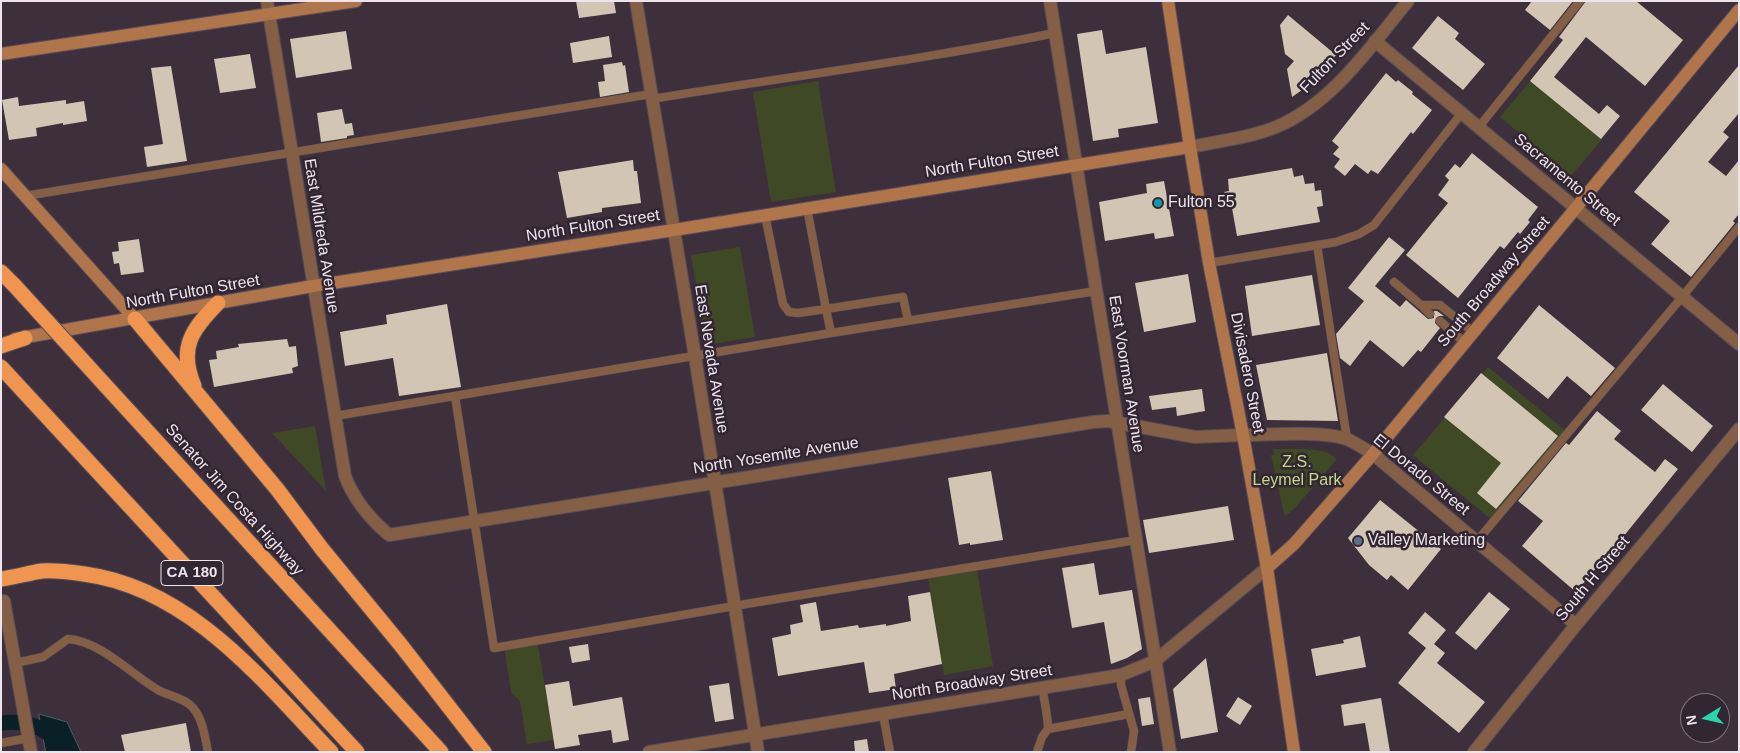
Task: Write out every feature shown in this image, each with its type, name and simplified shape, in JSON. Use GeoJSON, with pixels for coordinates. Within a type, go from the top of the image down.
{"type":"FeatureCollection","features":[{"type":"Feature","properties":{"kind":"highway","name":"Senator Jim Costa Highway"},"geometry":{"type":"LineString","coordinates":[[1,272],[441,752]]}},
{"type":"Feature","properties":{"kind":"highway"},"geometry":{"type":"LineString","coordinates":[[200,398],[193,383],[187,358],[191,336],[200,322],[218,303]]}},
{"type":"Feature","properties":{"kind":"highway"},"geometry":{"type":"LineString","coordinates":[[135,319],[277,489],[322,549],[400,644],[484,752]]}},
{"type":"Feature","properties":{"kind":"highway"},"geometry":{"type":"LineString","coordinates":[[1,346],[25,338]]}},
{"type":"Feature","properties":{"kind":"highway","name":"CA 180"},"geometry":{"type":"LineString","coordinates":[[1,367],[356,750]]}},
{"type":"Feature","properties":{"kind":"highway"},"geometry":{"type":"LineString","coordinates":[[1,579],[42,571],[95,575],[133,586],[174,606],[195,620],[250,669],[331,752]]}},
{"type":"Feature","properties":{"kind":"main road"},"geometry":{"type":"LineString","coordinates":[[1,54],[269,16],[356,1]]}},
{"type":"Feature","properties":{"kind":"main road","name":"Divisadero Street"},"geometry":{"type":"LineString","coordinates":[[1168,1],[1209,263],[1267,568],[1294,752]]}},
{"type":"Feature","properties":{"kind":"main road","name":"South Broadway Street"},"geometry":{"type":"LineString","coordinates":[[1267,568],[1294,544],[1373,454],[1739,10]]}},
{"type":"Feature","properties":{"kind":"main road","name":"North Fulton Street"},"geometry":{"type":"LineString","coordinates":[[1,341],[135,319],[313,286],[1190,147]]}},
{"type":"Feature","properties":{"kind":"main road"},"geometry":{"type":"LineString","coordinates":[[1,168],[135,319]]}},
{"type":"Feature","properties":{"kind":"street","name":"East Mildreda Avenue"},"geometry":{"type":"LineString","coordinates":[[267,1],[344,476]]}},
{"type":"Feature","properties":{"kind":"street","name":"East Nevada Avenue"},"geometry":{"type":"LineString","coordinates":[[636,1],[758,752]]}},
{"type":"Feature","properties":{"kind":"street","name":"East Voorman Avenue"},"geometry":{"type":"LineString","coordinates":[[1050,1],[1170,752]]}},
{"type":"Feature","properties":{"kind":"street","name":"Fulton Street"},"geometry":{"type":"LineString","coordinates":[[1190,147],[1264,131],[1296,117],[1332,89],[1375,42],[1408,1]]}},
{"type":"Feature","properties":{"kind":"street","name":"Sacramento Street"},"geometry":{"type":"LineString","coordinates":[[1375,42],[1739,344]]}},
{"type":"Feature","properties":{"kind":"street","name":"North Yosemite Avenue"},"geometry":{"type":"LineString","coordinates":[[344,476],[351,494],[375,523],[389,534],[474,522],[1093,422],[1118,423],[1195,437],[1243,435]]}},
{"type":"Feature","properties":{"kind":"street","name":"South H Street"},"geometry":{"type":"LineString","coordinates":[[1474,752],[1576,625],[1739,429]]}},
{"type":"Feature","properties":{"kind":"street","name":"El Dorado Street"},"geometry":{"type":"LineString","coordinates":[[1243,435],[1318,435],[1347,439],[1373,454],[1576,625]]}},
{"type":"Feature","properties":{"kind":"street","name":"North Broadway Street"},"geometry":{"type":"LineString","coordinates":[[649,752],[1121,675],[1155,661],[1267,568]]}},
{"type":"Feature","properties":{"kind":"street"},"geometry":{"type":"LineString","coordinates":[[2,602],[31,752]]}},
{"type":"Feature","properties":{"kind":"lane"},"geometry":{"type":"LineString","coordinates":[[1478,128],[1580,1]]}},
{"type":"Feature","properties":{"kind":"lane"},"geometry":{"type":"LineString","coordinates":[[25,196],[291,152],[938,55],[1055,33]]}},
{"type":"Feature","properties":{"kind":"lane"},"geometry":{"type":"LineString","coordinates":[[1209,263],[1317,245],[1352,237],[1374,225],[1461,114]]}},
{"type":"Feature","properties":{"kind":"lane"},"geometry":{"type":"LineString","coordinates":[[807,208],[831,333]]}},
{"type":"Feature","properties":{"kind":"lane"},"geometry":{"type":"LineString","coordinates":[[765,215],[783,304],[789,312],[798,313],[903,297],[908,320]]}},
{"type":"Feature","properties":{"kind":"lane"},"geometry":{"type":"LineString","coordinates":[[1477,541],[1739,227]]}},
{"type":"Feature","properties":{"kind":"lane"},"geometry":{"type":"LineString","coordinates":[[1317,245],[1347,439]]}},
{"type":"Feature","properties":{"kind":"lane"},"geometry":{"type":"LineString","coordinates":[[1394,282],[1430,314]]}},
{"type":"Feature","properties":{"kind":"lane"},"geometry":{"type":"LineString","coordinates":[[334,416],[908,320],[1096,291]]}},
{"type":"Feature","properties":{"kind":"lane"},"geometry":{"type":"LineString","coordinates":[[1422,305],[1440,305],[1473,332]]}},
{"type":"Feature","properties":{"kind":"lane"},"geometry":{"type":"LineString","coordinates":[[1440,321],[1464,342]]}},
{"type":"Feature","properties":{"kind":"lane"},"geometry":{"type":"LineString","coordinates":[[455,396],[494,648],[734,606],[1136,540]]}},
{"type":"Feature","properties":{"kind":"lane"},"geometry":{"type":"LineString","coordinates":[[15,663],[43,657],[68,639],[84,642],[100,650],[159,690],[192,707],[204,733],[208,752]]}},
{"type":"Feature","properties":{"kind":"lane"},"geometry":{"type":"LineString","coordinates":[[1121,675],[1121,685],[1134,731],[1131,752]]}},
{"type":"Feature","properties":{"kind":"lane"},"geometry":{"type":"LineString","coordinates":[[1038,752],[1042,737],[1048,729],[1048,716],[1043,698],[1043,688]]}},
{"type":"Feature","properties":{"kind":"lane"},"geometry":{"type":"LineString","coordinates":[[883,714],[890,752]]}},
{"type":"Feature","properties":{"kind":"lane"},"geometry":{"type":"LineString","coordinates":[[1048,729],[1128,714]]}},
{"type":"Feature","properties":{"kind":"lane"},"geometry":{"type":"LineString","coordinates":[[1,743],[28,737]]}},
{"type":"Feature","properties":{"kind":"green space"},"geometry":{"type":"Polygon","coordinates":[[[1532,79],[1603,138],[1571,176],[1500,117],[1532,79]]]}},
{"type":"Feature","properties":{"kind":"green space"},"geometry":{"type":"Polygon","coordinates":[[[818,81],[836,192],[771,202],[753,92],[818,81]]]}},
{"type":"Feature","properties":{"kind":"green space"},"geometry":{"type":"Polygon","coordinates":[[[740,247],[755,337],[706,345],[691,255],[740,247]]]}},
{"type":"Feature","properties":{"kind":"green space"},"geometry":{"type":"Polygon","coordinates":[[[1488,367],[1566,431],[1492,520],[1413,455],[1488,367]]]}},
{"type":"Feature","properties":{"kind":"green space"},"geometry":{"type":"Polygon","coordinates":[[[315,426],[326,491],[272,433],[315,426]]]}},
{"type":"Feature","properties":{"kind":"green space","name":"Z.S. Leymel Park"},"geometry":{"type":"Polygon","coordinates":[[[1273,449],[1317,450],[1332,455],[1336,460],[1287,515],[1284,514],[1271,455],[1274,455],[1273,449]]]}},
{"type":"Feature","properties":{"kind":"green space"},"geometry":{"type":"Polygon","coordinates":[[[977,570],[993,666],[944,675],[928,578],[977,570]]]}},
{"type":"Feature","properties":{"kind":"green space"},"geometry":{"type":"Polygon","coordinates":[[[537,640],[554,740],[527,744],[520,701],[511,692],[504,646],[537,640]]]}},
{"type":"Feature","properties":{"kind":"shaded area"},"geometry":{"type":"Polygon","coordinates":[[[39,714],[67,722],[81,752],[46,752],[39,714]]]}},
{"type":"Feature","properties":{"kind":"building"},"geometry":{"type":"Polygon","coordinates":[[[576,1],[614,1],[616,13],[579,18],[576,1]]]}},
{"type":"Feature","properties":{"kind":"building"},"geometry":{"type":"Polygon","coordinates":[[[1532,1],[1573,1],[1550,30],[1525,10],[1532,1]]]}},
{"type":"Feature","properties":{"kind":"building"},"geometry":{"type":"Polygon","coordinates":[[[1586,1],[1636,1],[1683,40],[1645,86],[1586,37],[1554,77],[1599,114],[1607,105],[1620,116],[1601,139],[1530,81],[1563,40],[1559,37],[1586,1]]]}},
{"type":"Feature","properties":{"kind":"building"},"geometry":{"type":"Polygon","coordinates":[[[1288,15],[1336,55],[1312,83],[1292,97],[1287,69],[1294,61],[1285,54],[1280,25],[1288,15]]]}},
{"type":"Feature","properties":{"kind":"building"},"geometry":{"type":"Polygon","coordinates":[[[1438,16],[1459,33],[1455,39],[1485,64],[1463,90],[1412,48],[1438,16]]]}},
{"type":"Feature","properties":{"kind":"building"},"geometry":{"type":"Polygon","coordinates":[[[1102,30],[1106,54],[1146,47],[1158,123],[1118,129],[1119,137],[1093,141],[1077,34],[1102,30]]]}},
{"type":"Feature","properties":{"kind":"building"},"geometry":{"type":"Polygon","coordinates":[[[346,31],[352,69],[296,78],[290,39],[346,31]]]}},
{"type":"Feature","properties":{"kind":"building"},"geometry":{"type":"Polygon","coordinates":[[[609,36],[612,57],[573,63],[570,43],[609,36]]]}},
{"type":"Feature","properties":{"kind":"building"},"geometry":{"type":"Polygon","coordinates":[[[250,54],[256,88],[220,93],[214,59],[250,54]]]}},
{"type":"Feature","properties":{"kind":"building"},"geometry":{"type":"Polygon","coordinates":[[[622,62],[623,66],[625,65],[629,92],[600,97],[598,82],[605,81],[603,65],[622,62]]]}},
{"type":"Feature","properties":{"kind":"building"},"geometry":{"type":"Polygon","coordinates":[[[1739,65],[1739,113],[1723,132],[1729,137],[1708,162],[1726,176],[1739,160],[1739,214],[1733,221],[1735,223],[1691,277],[1651,244],[1670,221],[1634,192],[1739,65]]]}},
{"type":"Feature","properties":{"kind":"building"},"geometry":{"type":"Polygon","coordinates":[[[171,66],[187,161],[147,167],[144,147],[163,144],[151,68],[171,66]]]}},
{"type":"Feature","properties":{"kind":"building"},"geometry":{"type":"Polygon","coordinates":[[[1386,73],[1396,82],[1398,80],[1413,92],[1412,94],[1432,110],[1413,134],[1411,132],[1378,174],[1371,170],[1368,174],[1355,164],[1345,176],[1334,167],[1340,159],[1333,154],[1339,147],[1332,141],[1386,73]]]}},
{"type":"Feature","properties":{"kind":"building"},"geometry":{"type":"Polygon","coordinates":[[[18,97],[19,106],[66,100],[66,104],[84,101],[87,121],[36,128],[37,136],[9,140],[2,100],[18,97]]]}},
{"type":"Feature","properties":{"kind":"building"},"geometry":{"type":"Polygon","coordinates":[[[342,109],[345,124],[352,123],[354,135],[321,142],[317,113],[342,109]]]}},
{"type":"Feature","properties":{"kind":"building"},"geometry":{"type":"Polygon","coordinates":[[[1472,153],[1538,207],[1528,220],[1530,222],[1520,234],[1518,232],[1504,249],[1500,246],[1458,298],[1406,255],[1448,203],[1438,195],[1449,180],[1445,176],[1455,164],[1460,168],[1472,153]]]}},
{"type":"Feature","properties":{"kind":"building"},"geometry":{"type":"Polygon","coordinates":[[[633,160],[634,171],[637,171],[641,203],[602,208],[602,212],[567,218],[558,172],[633,160]]]}},
{"type":"Feature","properties":{"kind":"building"},"geometry":{"type":"Polygon","coordinates":[[[1292,168],[1294,177],[1303,175],[1305,184],[1314,183],[1315,191],[1321,190],[1323,206],[1317,207],[1320,222],[1237,236],[1232,208],[1227,208],[1224,192],[1229,191],[1228,179],[1292,168]]]}},
{"type":"Feature","properties":{"kind":"building"},"geometry":{"type":"Polygon","coordinates":[[[1164,181],[1174,236],[1155,239],[1154,233],[1105,241],[1099,202],[1147,193],[1146,184],[1164,181]]]}},
{"type":"Feature","properties":{"kind":"building"},"geometry":{"type":"Polygon","coordinates":[[[1389,237],[1405,250],[1375,286],[1400,307],[1406,300],[1428,319],[1434,318],[1434,311],[1444,316],[1436,318],[1435,323],[1440,328],[1421,352],[1418,350],[1403,367],[1370,340],[1350,366],[1340,358],[1336,334],[1364,301],[1348,288],[1389,237]]]}},
{"type":"Feature","properties":{"kind":"building"},"geometry":{"type":"Polygon","coordinates":[[[139,239],[144,272],[121,275],[119,263],[114,264],[112,252],[119,251],[118,242],[139,239]]]}},
{"type":"Feature","properties":{"kind":"building"},"geometry":{"type":"Polygon","coordinates":[[[1188,274],[1196,322],[1144,332],[1135,283],[1188,274]]]}},
{"type":"Feature","properties":{"kind":"building"},"geometry":{"type":"Polygon","coordinates":[[[1312,275],[1320,325],[1252,336],[1245,286],[1312,275]]]}},
{"type":"Feature","properties":{"kind":"building"},"geometry":{"type":"Polygon","coordinates":[[[447,304],[461,387],[399,396],[393,358],[345,366],[340,332],[387,324],[386,315],[447,304]]]}},
{"type":"Feature","properties":{"kind":"building"},"geometry":{"type":"Polygon","coordinates":[[[1539,305],[1615,368],[1591,396],[1567,376],[1548,399],[1497,358],[1539,305]]]}},
{"type":"Feature","properties":{"kind":"building"},"geometry":{"type":"Polygon","coordinates":[[[287,339],[289,347],[296,346],[298,366],[292,368],[293,373],[214,387],[209,360],[217,359],[216,351],[239,347],[238,344],[287,339]]]}},
{"type":"Feature","properties":{"kind":"building"},"geometry":{"type":"Polygon","coordinates":[[[1327,353],[1338,421],[1267,420],[1256,365],[1327,353]]]}},
{"type":"Feature","properties":{"kind":"building"},"geometry":{"type":"Polygon","coordinates":[[[1481,373],[1558,436],[1496,509],[1477,493],[1501,463],[1444,417],[1481,373]]]}},
{"type":"Feature","properties":{"kind":"building"},"geometry":{"type":"Polygon","coordinates":[[[1663,384],[1713,426],[1692,452],[1641,410],[1663,384]]]}},
{"type":"Feature","properties":{"kind":"building"},"geometry":{"type":"Polygon","coordinates":[[[1202,389],[1205,411],[1177,416],[1176,407],[1152,410],[1149,396],[1202,389]]]}},
{"type":"Feature","properties":{"kind":"building"},"geometry":{"type":"Polygon","coordinates":[[[1597,411],[1621,431],[1614,439],[1655,472],[1665,459],[1678,469],[1576,592],[1522,546],[1543,521],[1518,501],[1566,443],[1569,445],[1597,411]]]}},
{"type":"Feature","properties":{"kind":"building"},"geometry":{"type":"Polygon","coordinates":[[[991,471],[1003,540],[959,545],[948,478],[991,471]]]}},
{"type":"Feature","properties":{"kind":"building"},"geometry":{"type":"Polygon","coordinates":[[[1380,500],[1441,549],[1408,590],[1391,575],[1387,580],[1369,565],[1348,538],[1380,500]]]}},
{"type":"Feature","properties":{"kind":"building"},"geometry":{"type":"Polygon","coordinates":[[[1228,506],[1234,540],[1149,553],[1143,520],[1228,506]]]}},
{"type":"Feature","properties":{"kind":"building"},"geometry":{"type":"Polygon","coordinates":[[[1094,563],[1099,595],[1132,590],[1142,649],[1127,658],[1111,664],[1104,622],[1072,628],[1062,568],[1094,563]]]}},
{"type":"Feature","properties":{"kind":"building"},"geometry":{"type":"Polygon","coordinates":[[[930,592],[942,664],[894,674],[896,689],[869,693],[864,662],[778,676],[772,638],[791,634],[790,625],[803,622],[800,605],[816,602],[821,631],[858,625],[859,628],[886,624],[886,626],[911,621],[908,596],[930,592]]]}},
{"type":"Feature","properties":{"kind":"building"},"geometry":{"type":"Polygon","coordinates":[[[1489,592],[1510,609],[1476,650],[1455,633],[1489,592]]]}},
{"type":"Feature","properties":{"kind":"building"},"geometry":{"type":"Polygon","coordinates":[[[1425,612],[1446,630],[1434,644],[1445,653],[1437,663],[1485,702],[1459,733],[1398,683],[1426,648],[1408,633],[1425,612]]]}},
{"type":"Feature","properties":{"kind":"building"},"geometry":{"type":"Polygon","coordinates":[[[1360,636],[1366,667],[1316,676],[1311,649],[1344,643],[1343,640],[1360,636]]]}},
{"type":"Feature","properties":{"kind":"building"},"geometry":{"type":"Polygon","coordinates":[[[588,644],[590,660],[572,663],[569,647],[588,644]]]}},
{"type":"Feature","properties":{"kind":"building"},"geometry":{"type":"Polygon","coordinates":[[[1206,658],[1218,732],[1181,739],[1173,689],[1206,658]]]}},
{"type":"Feature","properties":{"kind":"building"},"geometry":{"type":"Polygon","coordinates":[[[569,681],[573,706],[622,697],[629,740],[613,743],[611,730],[578,735],[580,745],[555,749],[545,685],[569,681]]]}},
{"type":"Feature","properties":{"kind":"building"},"geometry":{"type":"Polygon","coordinates":[[[729,683],[734,719],[715,722],[709,686],[729,683]]]}},
{"type":"Feature","properties":{"kind":"building"},"geometry":{"type":"Polygon","coordinates":[[[1150,697],[1154,724],[1142,726],[1138,699],[1150,697]]]}},
{"type":"Feature","properties":{"kind":"building"},"geometry":{"type":"Polygon","coordinates":[[[1238,697],[1252,706],[1240,725],[1226,716],[1238,697]]]}},
{"type":"Feature","properties":{"kind":"building"},"geometry":{"type":"Polygon","coordinates":[[[1381,698],[1390,752],[1370,752],[1365,723],[1344,726],[1341,705],[1381,698]]]}},
{"type":"Feature","properties":{"kind":"building"},"geometry":{"type":"Polygon","coordinates":[[[186,723],[191,752],[125,752],[121,735],[186,723]]]}},
{"type":"Feature","properties":{"kind":"building"},"geometry":{"type":"Polygon","coordinates":[[[867,739],[869,752],[855,752],[854,741],[867,739]]]}},
{"type":"Feature","properties":{"kind":"waterway"},"geometry":{"type":"LineString","coordinates":[[1,723],[20,723],[37,727],[52,736],[62,752]]}},
{"type":"Feature","properties":{"kind":"place","name":"Fulton 55"},"geometry":{"type":"Point","coordinates":[1158,203]}},
{"type":"Feature","properties":{"kind":"place","name":"Valley Marketing"},"geometry":{"type":"Point","coordinates":[1358,541]}}]}
